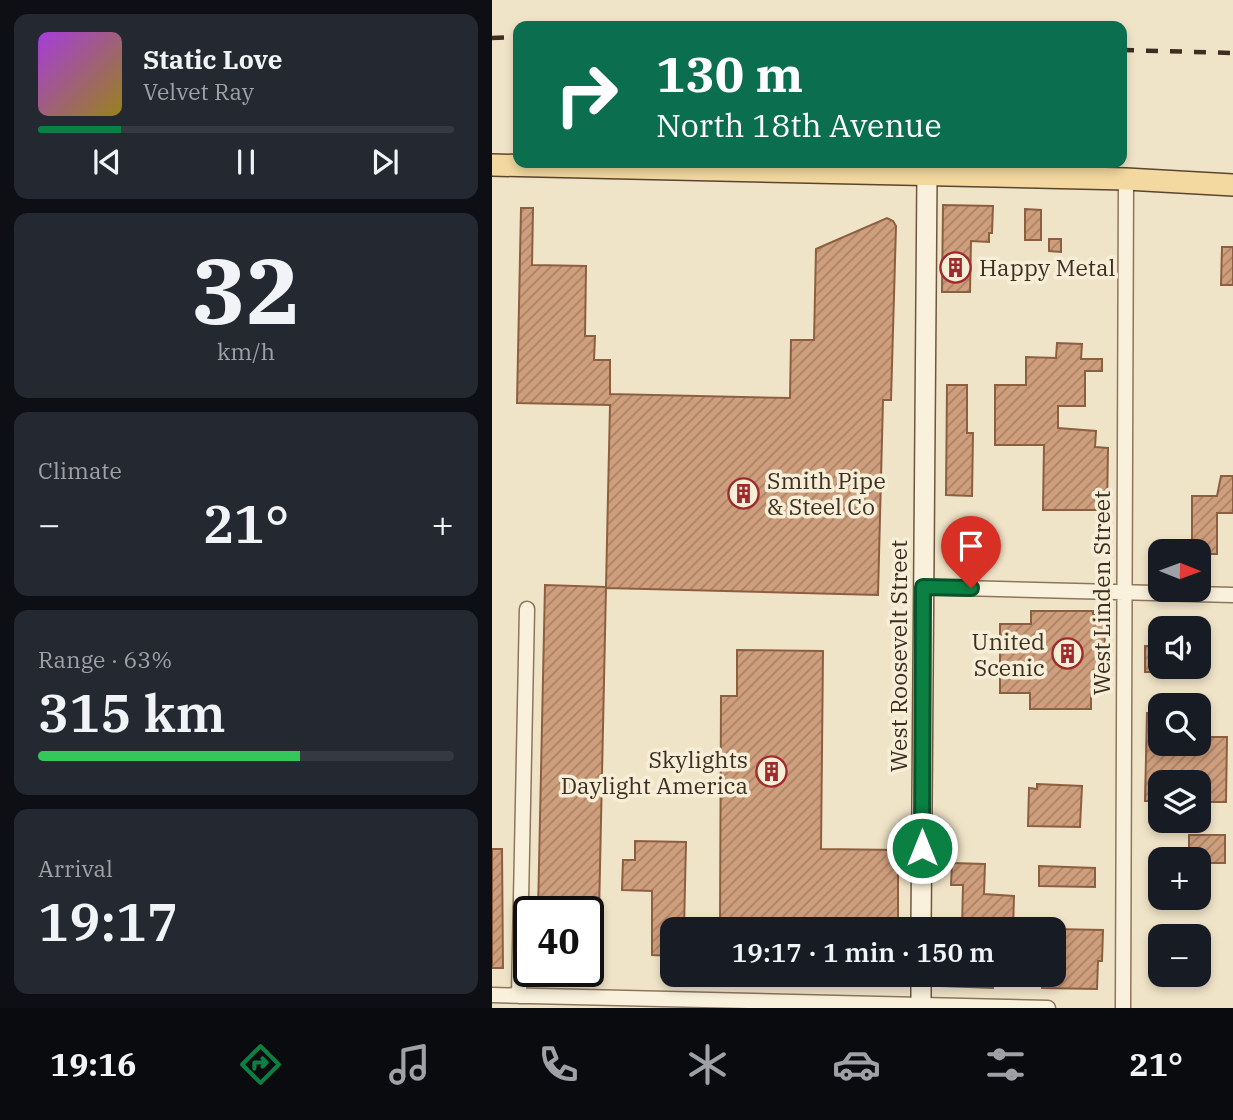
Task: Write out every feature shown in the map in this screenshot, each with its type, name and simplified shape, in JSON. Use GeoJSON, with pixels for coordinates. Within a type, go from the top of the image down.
{"type":"FeatureCollection","features":[{"type":"Feature","properties":{"kind":"main road"},"geometry":{"type":"LineString","coordinates":[[492,165],[513,165]]}},
{"type":"Feature","properties":{"kind":"main road"},"geometry":{"type":"LineString","coordinates":[[637,168],[1126,179],[1233,185]]}},
{"type":"Feature","properties":{"kind":"street","name":"West Roosevelt Street"},"geometry":{"type":"LineString","coordinates":[[921,917],[927,174]]}},
{"type":"Feature","properties":{"kind":"street","name":"West Linden Street"},"geometry":{"type":"LineString","coordinates":[[1123,1008],[1126,179]]}},
{"type":"Feature","properties":{"kind":"street"},"geometry":{"type":"LineString","coordinates":[[923,587],[1233,595]]}},
{"type":"Feature","properties":{"kind":"street"},"geometry":{"type":"LineString","coordinates":[[519,996],[527,609]]}},
{"type":"Feature","properties":{"kind":"street"},"geometry":{"type":"LineString","coordinates":[[921,987],[921,1006]]}},
{"type":"Feature","properties":{"kind":"street"},"geometry":{"type":"LineString","coordinates":[[492,995],[711,1004],[1048,1008]]}},
{"type":"Feature","properties":{"kind":"building","name":"Happy Metal"},"geometry":{"type":"Polygon","coordinates":[[[943,205],[993,206],[989,242],[971,241],[970,292],[942,292],[943,205]]]}},
{"type":"Feature","properties":{"kind":"building","name":"Smith Pipe & Steel Co"},"geometry":{"type":"Polygon","coordinates":[[[521,208],[533,208],[532,265],[586,266],[585,336],[595,336],[594,360],[610,360],[610,394],[790,398],[791,340],[814,340],[816,249],[887,218],[896,226],[891,400],[883,400],[878,595],[606,588],[599,896],[538,896],[545,585],[606,587],[610,405],[517,403],[521,208]]]}},
{"type":"Feature","properties":{"kind":"building"},"geometry":{"type":"Polygon","coordinates":[[[1025,209],[1041,210],[1041,240],[1025,240],[1025,209]]]}},
{"type":"Feature","properties":{"kind":"building"},"geometry":{"type":"Polygon","coordinates":[[[1049,239],[1061,239],[1061,252],[1049,251],[1049,239]]]}},
{"type":"Feature","properties":{"kind":"building"},"geometry":{"type":"Polygon","coordinates":[[[1222,247],[1233,247],[1233,285],[1221,285],[1222,247]]]}},
{"type":"Feature","properties":{"kind":"building"},"geometry":{"type":"Polygon","coordinates":[[[1057,343],[1082,344],[1081,359],[1102,359],[1102,371],[1085,371],[1085,406],[1058,406],[1058,428],[1096,431],[1095,447],[1108,448],[1107,510],[1043,510],[1044,445],[995,445],[995,385],[1026,385],[1026,357],[1056,358],[1057,343]]]}},
{"type":"Feature","properties":{"kind":"building"},"geometry":{"type":"Polygon","coordinates":[[[947,385],[967,385],[967,433],[973,433],[972,496],[946,495],[947,385]]]}},
{"type":"Feature","properties":{"kind":"building"},"geometry":{"type":"Polygon","coordinates":[[[1221,476],[1233,476],[1233,513],[1217,513],[1217,554],[1211,554],[1211,539],[1192,539],[1192,496],[1217,496],[1221,476]]]}},
{"type":"Feature","properties":{"kind":"building","name":"United Scenic"},"geometry":{"type":"Polygon","coordinates":[[[1031,611],[1093,611],[1093,615],[1105,615],[1104,694],[1091,694],[1091,709],[1030,709],[1030,693],[1000,693],[1000,624],[1031,624],[1031,611]]]}},
{"type":"Feature","properties":{"kind":"building"},"geometry":{"type":"Polygon","coordinates":[[[1145,646],[1148,646],[1148,672],[1145,672],[1145,646]]]}},
{"type":"Feature","properties":{"kind":"building","name":"Skylights Daylight America"},"geometry":{"type":"Polygon","coordinates":[[[737,650],[823,651],[821,849],[898,850],[898,917],[720,917],[721,696],[737,696],[737,650]]]}},
{"type":"Feature","properties":{"kind":"building"},"geometry":{"type":"Polygon","coordinates":[[[1147,713],[1148,756],[1211,756],[1211,737],[1227,737],[1226,802],[1211,802],[1211,770],[1148,770],[1148,801],[1145,801],[1147,713]]]}},
{"type":"Feature","properties":{"kind":"building"},"geometry":{"type":"Polygon","coordinates":[[[1037,784],[1082,786],[1080,827],[1028,826],[1029,788],[1037,789],[1037,784]]]}},
{"type":"Feature","properties":{"kind":"building"},"geometry":{"type":"Polygon","coordinates":[[[1189,835],[1225,835],[1225,863],[1211,863],[1211,847],[1189,847],[1189,835]]]}},
{"type":"Feature","properties":{"kind":"building"},"geometry":{"type":"Polygon","coordinates":[[[635,841],[686,842],[684,917],[660,917],[660,955],[652,955],[652,891],[622,890],[623,860],[635,860],[635,841]]]}},
{"type":"Feature","properties":{"kind":"building"},"geometry":{"type":"Polygon","coordinates":[[[492,849],[502,849],[503,968],[492,968],[492,849]]]}},
{"type":"Feature","properties":{"kind":"building"},"geometry":{"type":"Polygon","coordinates":[[[952,863],[985,864],[984,894],[1014,896],[1013,917],[962,917],[963,885],[951,885],[952,863]]]}},
{"type":"Feature","properties":{"kind":"building"},"geometry":{"type":"Polygon","coordinates":[[[1039,866],[1095,868],[1095,887],[1039,886],[1039,866]]]}},
{"type":"Feature","properties":{"kind":"building"},"geometry":{"type":"Polygon","coordinates":[[[1066,929],[1103,930],[1102,961],[1098,961],[1097,989],[1042,988],[1066,987],[1066,929]]]}},
{"type":"Feature","properties":{"kind":"railway"},"geometry":{"type":"LineString","coordinates":[[492,38],[513,37]]}},
{"type":"Feature","properties":{"kind":"railway"},"geometry":{"type":"LineString","coordinates":[[1127,50],[1234,53]]}},
{"type":"Feature","properties":{"kind":"place","name":"Happy Metal"},"geometry":{"type":"Point","coordinates":[956,267]}},
{"type":"Feature","properties":{"kind":"place","name":"Smith Pipe & Steel Co"},"geometry":{"type":"Point","coordinates":[744,493]}},
{"type":"Feature","properties":{"kind":"place","name":"United Scenic"},"geometry":{"type":"Point","coordinates":[1068,654]}},
{"type":"Feature","properties":{"kind":"place","name":"Skylights Daylight America"},"geometry":{"type":"Point","coordinates":[771,772]}},
{"type":"Feature","properties":{"kind":"route"},"geometry":{"type":"LineString","coordinates":[[922,848],[923,587],[971,588]]}}]}
